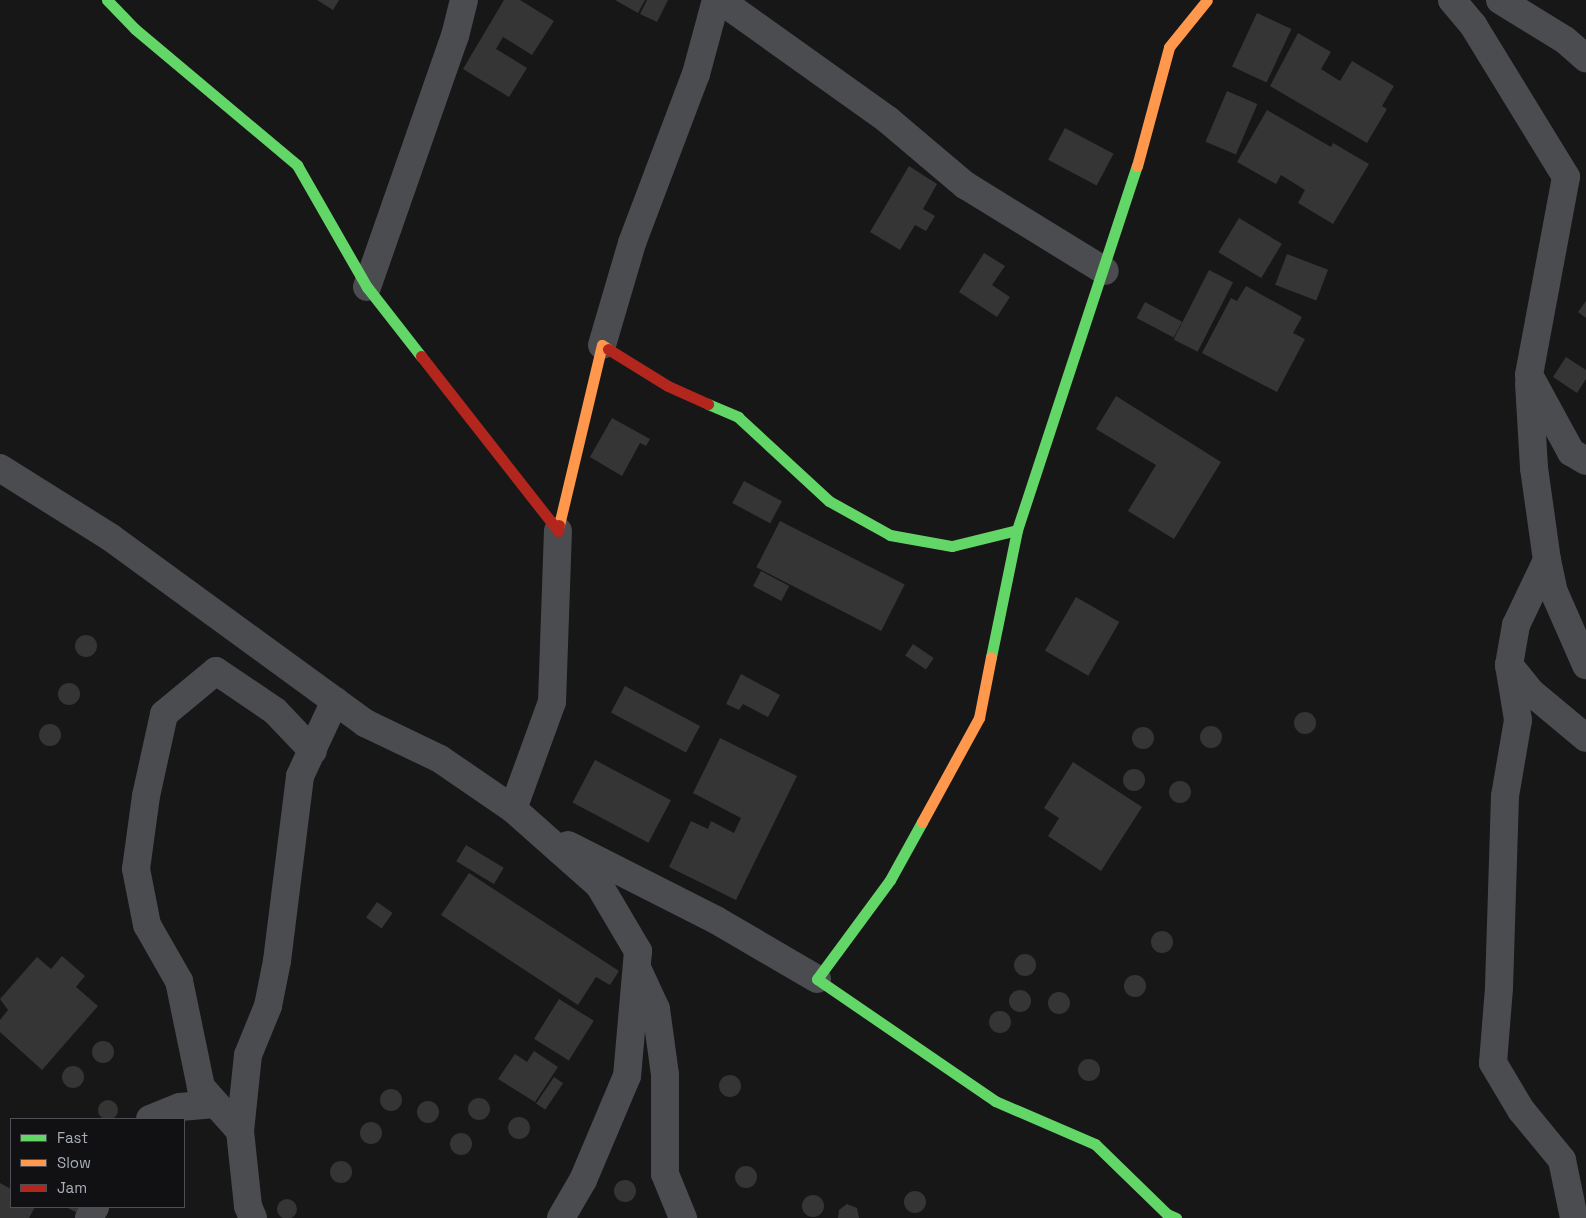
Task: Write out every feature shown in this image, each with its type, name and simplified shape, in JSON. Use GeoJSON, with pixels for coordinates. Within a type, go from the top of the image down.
{"type":"FeatureCollection","features":[{"type":"Feature","properties":{"kind":"street"},"geometry":{"type":"LineString","coordinates":[[107,0],[135,29],[297,165],[367,287],[558,531]]}},
{"type":"Feature","properties":{"kind":"street"},"geometry":{"type":"LineString","coordinates":[[367,287],[456,36],[464,0]]}},
{"type":"Feature","properties":{"kind":"street"},"geometry":{"type":"LineString","coordinates":[[522,817],[552,702],[558,531],[602,345],[632,243],[696,74],[716,0]]}},
{"type":"Feature","properties":{"kind":"street"},"geometry":{"type":"LineString","coordinates":[[720,0],[888,120],[965,184],[1105,271]]}},
{"type":"Feature","properties":{"kind":"street"},"geometry":{"type":"LineString","coordinates":[[817,979],[890,880],[979,718],[1017,530],[1105,271],[1152,118],[1169,47],[1207,0]]}},
{"type":"Feature","properties":{"kind":"street"},"geometry":{"type":"LineString","coordinates":[[1452,0],[1473,26],[1566,177],[1529,375],[1534,468],[1547,560],[1554,592],[1586,666]]}},
{"type":"Feature","properties":{"kind":"street"},"geometry":{"type":"LineString","coordinates":[[1500,0],[1564,40],[1586,58]]}},
{"type":"Feature","properties":{"kind":"street"},"geometry":{"type":"LineString","coordinates":[[602,345],[668,386],[738,417],[829,500],[890,536],[952,546],[1017,530]]}},
{"type":"Feature","properties":{"kind":"street"},"geometry":{"type":"LineString","coordinates":[[1529,375],[1571,452],[1586,461]]}},
{"type":"Feature","properties":{"kind":"street"},"geometry":{"type":"LineString","coordinates":[[0,468],[110,537],[365,724],[440,759],[522,817],[599,885],[638,951],[627,1076],[583,1180],[561,1218]]}},
{"type":"Feature","properties":{"kind":"street"},"geometry":{"type":"LineString","coordinates":[[1547,560],[1516,625],[1509,665],[1518,720],[1505,796],[1499,988],[1493,1063],[1521,1110],[1562,1160],[1574,1218]]}},
{"type":"Feature","properties":{"kind":"street"},"geometry":{"type":"LineString","coordinates":[[1509,665],[1532,693],[1586,738]]}},
{"type":"Feature","properties":{"kind":"street"},"geometry":{"type":"LineString","coordinates":[[240,1131],[201,1087],[179,981],[147,925],[136,869],[146,796],[164,714],[216,671],[275,711],[313,751]]}},
{"type":"Feature","properties":{"kind":"street"},"geometry":{"type":"LineString","coordinates":[[253,1218],[248,1206],[240,1131],[248,1056],[268,1006],[277,961],[300,776],[335,701]]}},
{"type":"Feature","properties":{"kind":"street"},"geometry":{"type":"LineString","coordinates":[[522,817],[716,920],[817,979],[995,1101],[1095,1144],[1153,1202],[1176,1218]]}},
{"type":"Feature","properties":{"kind":"street"},"geometry":{"type":"LineString","coordinates":[[636,968],[656,1009],[665,1076],[665,1174],[683,1218]]}},
{"type":"Feature","properties":{"kind":"street"},"geometry":{"type":"LineString","coordinates":[[152,1118],[180,1107],[215,1104]]}},
{"type":"Feature","properties":{"kind":"building"},"geometry":{"type":"Polygon","coordinates":[[[317,0],[339,0],[333,10],[317,0]]]}},
{"type":"Feature","properties":{"kind":"building"},"geometry":{"type":"Polygon","coordinates":[[[504,0],[520,0],[554,21],[532,55],[503,37],[496,49],[527,68],[509,97],[463,69],[504,0]]]}},
{"type":"Feature","properties":{"kind":"building"},"geometry":{"type":"Polygon","coordinates":[[[615,0],[645,0],[638,13],[615,0]]]}},
{"type":"Feature","properties":{"kind":"building"},"geometry":{"type":"Polygon","coordinates":[[[647,0],[668,0],[657,22],[640,14],[647,0]]]}},
{"type":"Feature","properties":{"kind":"building"},"geometry":{"type":"Polygon","coordinates":[[[1257,13],[1291,29],[1267,83],[1232,66],[1257,13]]]}},
{"type":"Feature","properties":{"kind":"building"},"geometry":{"type":"Polygon","coordinates":[[[1298,33],[1331,52],[1321,69],[1340,81],[1352,61],[1394,86],[1382,106],[1387,109],[1367,143],[1270,86],[1298,33]]]}},
{"type":"Feature","properties":{"kind":"building"},"geometry":{"type":"Polygon","coordinates":[[[1227,91],[1257,104],[1236,155],[1206,142],[1227,91]]]}},
{"type":"Feature","properties":{"kind":"building"},"geometry":{"type":"Polygon","coordinates":[[[1267,110],[1331,147],[1333,143],[1369,164],[1333,224],[1298,203],[1305,190],[1281,175],[1276,184],[1237,162],[1267,110]]]}},
{"type":"Feature","properties":{"kind":"building"},"geometry":{"type":"Polygon","coordinates":[[[1065,128],[1114,154],[1097,186],[1048,160],[1065,128]]]}},
{"type":"Feature","properties":{"kind":"building"},"geometry":{"type":"Polygon","coordinates":[[[909,166],[937,184],[923,209],[935,216],[926,231],[915,225],[900,250],[870,232],[909,166]]]}},
{"type":"Feature","properties":{"kind":"building"},"geometry":{"type":"Polygon","coordinates":[[[1239,218],[1282,244],[1261,278],[1218,252],[1239,218]]]}},
{"type":"Feature","properties":{"kind":"building"},"geometry":{"type":"Polygon","coordinates":[[[984,253],[1005,266],[992,285],[1010,297],[997,317],[959,292],[984,253]]]}},
{"type":"Feature","properties":{"kind":"building"},"geometry":{"type":"Polygon","coordinates":[[[1287,254],[1328,270],[1316,301],[1275,285],[1287,254]]]}},
{"type":"Feature","properties":{"kind":"building"},"geometry":{"type":"Polygon","coordinates":[[[1209,270],[1233,282],[1198,352],[1174,339],[1209,270]]]}},
{"type":"Feature","properties":{"kind":"building"},"geometry":{"type":"Polygon","coordinates":[[[1246,286],[1302,317],[1293,333],[1305,339],[1277,392],[1202,353],[1231,298],[1237,301],[1246,286]]]}},
{"type":"Feature","properties":{"kind":"building"},"geometry":{"type":"Polygon","coordinates":[[[1586,301],[1586,318],[1578,312],[1586,301]]]}},
{"type":"Feature","properties":{"kind":"building"},"geometry":{"type":"Polygon","coordinates":[[[1145,302],[1182,322],[1174,338],[1137,318],[1145,302]]]}},
{"type":"Feature","properties":{"kind":"building"},"geometry":{"type":"Polygon","coordinates":[[[1566,357],[1586,370],[1586,379],[1577,393],[1553,377],[1566,357]]]}},
{"type":"Feature","properties":{"kind":"building"},"geometry":{"type":"Polygon","coordinates":[[[1116,396],[1221,462],[1174,539],[1128,511],[1156,465],[1096,429],[1116,396]]]}},
{"type":"Feature","properties":{"kind":"building"},"geometry":{"type":"Polygon","coordinates":[[[612,418],[650,439],[646,446],[640,443],[622,476],[590,457],[612,418]]]}},
{"type":"Feature","properties":{"kind":"building"},"geometry":{"type":"Polygon","coordinates":[[[744,481],[782,501],[770,523],[732,503],[744,481]]]}},
{"type":"Feature","properties":{"kind":"building"},"geometry":{"type":"Polygon","coordinates":[[[780,521],[905,585],[881,631],[756,567],[780,521]]]}},
{"type":"Feature","properties":{"kind":"building"},"geometry":{"type":"Polygon","coordinates":[[[761,571],[789,586],[781,601],[753,586],[761,571]]]}},
{"type":"Feature","properties":{"kind":"building"},"geometry":{"type":"Polygon","coordinates":[[[1076,597],[1119,622],[1088,676],[1045,651],[1076,597]]]}},
{"type":"Feature","properties":{"kind":"building"},"geometry":{"type":"Polygon","coordinates":[[[86,635],[94,638],[97,646],[94,654],[86,657],[78,654],[75,646],[78,638],[86,635]]]}},
{"type":"Feature","properties":{"kind":"building"},"geometry":{"type":"Polygon","coordinates":[[[913,644],[934,658],[926,670],[905,656],[913,644]]]}},
{"type":"Feature","properties":{"kind":"building"},"geometry":{"type":"Polygon","coordinates":[[[741,674],[780,695],[768,717],[743,704],[739,710],[726,704],[741,674]]]}},
{"type":"Feature","properties":{"kind":"building"},"geometry":{"type":"Polygon","coordinates":[[[69,683],[77,686],[80,694],[77,702],[69,705],[61,702],[58,694],[61,686],[69,683]]]}},
{"type":"Feature","properties":{"kind":"building"},"geometry":{"type":"Polygon","coordinates":[[[625,686],[700,726],[686,752],[611,712],[625,686]]]}},
{"type":"Feature","properties":{"kind":"building"},"geometry":{"type":"Polygon","coordinates":[[[1305,712],[1313,715],[1316,723],[1313,731],[1305,734],[1297,731],[1294,723],[1297,715],[1305,712]]]}},
{"type":"Feature","properties":{"kind":"building"},"geometry":{"type":"Polygon","coordinates":[[[50,724],[58,727],[61,735],[58,743],[50,746],[42,743],[39,735],[42,727],[50,724]]]}},
{"type":"Feature","properties":{"kind":"building"},"geometry":{"type":"Polygon","coordinates":[[[1211,726],[1219,729],[1222,737],[1219,745],[1211,748],[1203,745],[1200,737],[1203,729],[1211,726]]]}},
{"type":"Feature","properties":{"kind":"building"},"geometry":{"type":"Polygon","coordinates":[[[1143,727],[1151,730],[1154,738],[1151,746],[1143,749],[1135,746],[1132,738],[1135,730],[1143,727]]]}},
{"type":"Feature","properties":{"kind":"building"},"geometry":{"type":"Polygon","coordinates":[[[720,738],[797,776],[736,900],[669,867],[691,821],[708,829],[711,821],[734,833],[741,818],[693,793],[720,738]]]}},
{"type":"Feature","properties":{"kind":"building"},"geometry":{"type":"Polygon","coordinates":[[[595,760],[671,800],[648,843],[572,802],[595,760]]]}},
{"type":"Feature","properties":{"kind":"building"},"geometry":{"type":"Polygon","coordinates":[[[1073,762],[1142,807],[1101,871],[1048,836],[1059,818],[1044,808],[1073,762]]]}},
{"type":"Feature","properties":{"kind":"building"},"geometry":{"type":"Polygon","coordinates":[[[1134,769],[1142,772],[1145,780],[1142,788],[1134,791],[1126,788],[1123,780],[1126,772],[1134,769]]]}},
{"type":"Feature","properties":{"kind":"building"},"geometry":{"type":"Polygon","coordinates":[[[1180,781],[1188,784],[1191,792],[1188,800],[1180,803],[1172,800],[1169,792],[1172,784],[1180,781]]]}},
{"type":"Feature","properties":{"kind":"building"},"geometry":{"type":"Polygon","coordinates":[[[466,845],[504,868],[494,884],[456,861],[466,845]]]}},
{"type":"Feature","properties":{"kind":"building"},"geometry":{"type":"Polygon","coordinates":[[[469,873],[619,971],[610,985],[596,977],[578,1005],[441,915],[469,873]]]}},
{"type":"Feature","properties":{"kind":"building"},"geometry":{"type":"Polygon","coordinates":[[[377,902],[393,913],[382,928],[366,918],[377,902]]]}},
{"type":"Feature","properties":{"kind":"building"},"geometry":{"type":"Polygon","coordinates":[[[1162,931],[1170,934],[1173,942],[1170,950],[1162,953],[1154,950],[1151,942],[1154,934],[1162,931]]]}},
{"type":"Feature","properties":{"kind":"building"},"geometry":{"type":"Polygon","coordinates":[[[1025,954],[1033,957],[1036,965],[1033,973],[1025,976],[1017,973],[1014,965],[1017,957],[1025,954]]]}},
{"type":"Feature","properties":{"kind":"building"},"geometry":{"type":"Polygon","coordinates":[[[62,956],[85,976],[76,987],[98,1006],[42,1070],[0,1032],[0,1020],[8,1010],[0,999],[37,957],[51,969],[62,956]]]}},
{"type":"Feature","properties":{"kind":"building"},"geometry":{"type":"Polygon","coordinates":[[[1135,975],[1143,978],[1146,986],[1143,994],[1135,997],[1127,994],[1124,986],[1127,978],[1135,975]]]}},
{"type":"Feature","properties":{"kind":"building"},"geometry":{"type":"Polygon","coordinates":[[[1020,990],[1028,993],[1031,1001],[1028,1009],[1020,1012],[1012,1009],[1009,1001],[1012,993],[1020,990]]]}},
{"type":"Feature","properties":{"kind":"building"},"geometry":{"type":"Polygon","coordinates":[[[1059,992],[1067,995],[1070,1003],[1067,1011],[1059,1014],[1051,1011],[1048,1003],[1051,995],[1059,992]]]}},
{"type":"Feature","properties":{"kind":"building"},"geometry":{"type":"Polygon","coordinates":[[[559,999],[594,1021],[569,1061],[534,1039],[559,999]]]}},
{"type":"Feature","properties":{"kind":"building"},"geometry":{"type":"Polygon","coordinates":[[[1000,1011],[1008,1014],[1011,1022],[1008,1030],[1000,1033],[992,1030],[989,1022],[992,1014],[1000,1011]]]}},
{"type":"Feature","properties":{"kind":"building"},"geometry":{"type":"Polygon","coordinates":[[[103,1041],[111,1044],[114,1052],[111,1060],[103,1063],[95,1060],[92,1052],[95,1044],[103,1041]]]}},
{"type":"Feature","properties":{"kind":"building"},"geometry":{"type":"Polygon","coordinates":[[[534,1051],[558,1067],[535,1102],[498,1079],[515,1054],[527,1062],[534,1051]]]}},
{"type":"Feature","properties":{"kind":"building"},"geometry":{"type":"Polygon","coordinates":[[[1089,1059],[1097,1062],[1100,1070],[1097,1078],[1089,1081],[1081,1078],[1078,1070],[1081,1062],[1089,1059]]]}},
{"type":"Feature","properties":{"kind":"building"},"geometry":{"type":"Polygon","coordinates":[[[73,1066],[81,1069],[84,1077],[81,1085],[73,1088],[65,1085],[62,1077],[65,1069],[73,1066]]]}},
{"type":"Feature","properties":{"kind":"building"},"geometry":{"type":"Polygon","coordinates":[[[730,1075],[738,1078],[741,1086],[738,1094],[730,1097],[722,1094],[719,1086],[722,1078],[730,1075]]]}},
{"type":"Feature","properties":{"kind":"building"},"geometry":{"type":"Polygon","coordinates":[[[554,1077],[563,1083],[545,1110],[536,1104],[554,1077]]]}},
{"type":"Feature","properties":{"kind":"building"},"geometry":{"type":"Polygon","coordinates":[[[391,1089],[399,1092],[402,1100],[399,1108],[391,1111],[383,1108],[380,1100],[383,1092],[391,1089]]]}},
{"type":"Feature","properties":{"kind":"building"},"geometry":{"type":"Polygon","coordinates":[[[479,1098],[487,1101],[490,1109],[487,1117],[479,1120],[471,1117],[468,1109],[471,1101],[479,1098]]]}},
{"type":"Feature","properties":{"kind":"building"},"geometry":{"type":"Polygon","coordinates":[[[104,1100],[112,1100],[118,1106],[118,1114],[114,1118],[102,1118],[98,1114],[98,1106],[104,1100]]]}},
{"type":"Feature","properties":{"kind":"building"},"geometry":{"type":"Polygon","coordinates":[[[428,1101],[436,1104],[439,1112],[436,1120],[428,1123],[420,1120],[417,1112],[420,1104],[428,1101]]]}},
{"type":"Feature","properties":{"kind":"building"},"geometry":{"type":"Polygon","coordinates":[[[519,1117],[527,1120],[530,1128],[527,1136],[519,1139],[511,1136],[508,1128],[511,1120],[519,1117]]]}},
{"type":"Feature","properties":{"kind":"building"},"geometry":{"type":"Polygon","coordinates":[[[371,1122],[379,1125],[382,1133],[379,1141],[371,1144],[363,1141],[360,1133],[363,1125],[371,1122]]]}},
{"type":"Feature","properties":{"kind":"building"},"geometry":{"type":"Polygon","coordinates":[[[461,1133],[469,1136],[472,1144],[469,1152],[461,1155],[453,1152],[450,1144],[453,1136],[461,1133]]]}},
{"type":"Feature","properties":{"kind":"building"},"geometry":{"type":"Polygon","coordinates":[[[341,1161],[349,1164],[352,1172],[349,1180],[341,1183],[333,1180],[330,1172],[333,1164],[341,1161]]]}},
{"type":"Feature","properties":{"kind":"building"},"geometry":{"type":"Polygon","coordinates":[[[746,1166],[754,1169],[757,1177],[754,1185],[746,1188],[738,1185],[735,1177],[738,1169],[746,1166]]]}},
{"type":"Feature","properties":{"kind":"building"},"geometry":{"type":"Polygon","coordinates":[[[625,1180],[633,1183],[636,1191],[633,1199],[625,1202],[617,1199],[614,1191],[617,1183],[625,1180]]]}},
{"type":"Feature","properties":{"kind":"building"},"geometry":{"type":"Polygon","coordinates":[[[0,1183],[10,1188],[10,1208],[34,1208],[29,1218],[0,1218],[0,1183]]]}},
{"type":"Feature","properties":{"kind":"building"},"geometry":{"type":"Polygon","coordinates":[[[915,1191],[923,1194],[926,1202],[923,1210],[915,1213],[907,1210],[904,1202],[907,1194],[915,1191]]]}},
{"type":"Feature","properties":{"kind":"building"},"geometry":{"type":"Polygon","coordinates":[[[813,1195],[821,1198],[824,1206],[821,1214],[813,1217],[805,1214],[802,1206],[805,1198],[813,1195]]]}},
{"type":"Feature","properties":{"kind":"building"},"geometry":{"type":"Polygon","coordinates":[[[283,1199],[291,1199],[297,1205],[297,1213],[291,1219],[283,1219],[277,1213],[277,1205],[283,1199]]]}},
{"type":"Feature","properties":{"kind":"building"},"geometry":{"type":"Polygon","coordinates":[[[847,1204],[857,1208],[859,1218],[838,1218],[839,1210],[847,1204]]]}},
{"type":"Feature","properties":{"kind":"building"},"geometry":{"type":"Polygon","coordinates":[[[68,1208],[85,1208],[81,1215],[68,1208]]]}},
{"type":"Feature","properties":{"kind":"traffic: fast"},"geometry":{"type":"LineString","coordinates":[[107,0],[135,29],[297,165],[367,287],[421,356]]}},
{"type":"Feature","properties":{"kind":"traffic: fast"},"geometry":{"type":"LineString","coordinates":[[991,657],[1017,530],[1137,166]]}},
{"type":"Feature","properties":{"kind":"traffic: fast"},"geometry":{"type":"LineString","coordinates":[[708,404],[738,417],[829,501],[890,535],[952,546],[1017,530]]}},
{"type":"Feature","properties":{"kind":"traffic: fast"},"geometry":{"type":"LineString","coordinates":[[922,822],[890,880],[817,979],[995,1101],[1095,1144],[1167,1214],[1176,1218]]}},
{"type":"Feature","properties":{"kind":"traffic: slow"},"geometry":{"type":"LineString","coordinates":[[1137,166],[1169,47],[1207,0]]}},
{"type":"Feature","properties":{"kind":"traffic: slow"},"geometry":{"type":"LineString","coordinates":[[559,525],[602,345],[608,349]]}},
{"type":"Feature","properties":{"kind":"traffic: slow"},"geometry":{"type":"LineString","coordinates":[[922,822],[979,718],[991,657]]}},
{"type":"Feature","properties":{"kind":"traffic: jam"},"geometry":{"type":"LineString","coordinates":[[608,349],[668,386],[708,404]]}},
{"type":"Feature","properties":{"kind":"traffic: jam"},"geometry":{"type":"LineString","coordinates":[[421,356],[558,531],[559,525]]}}]}
